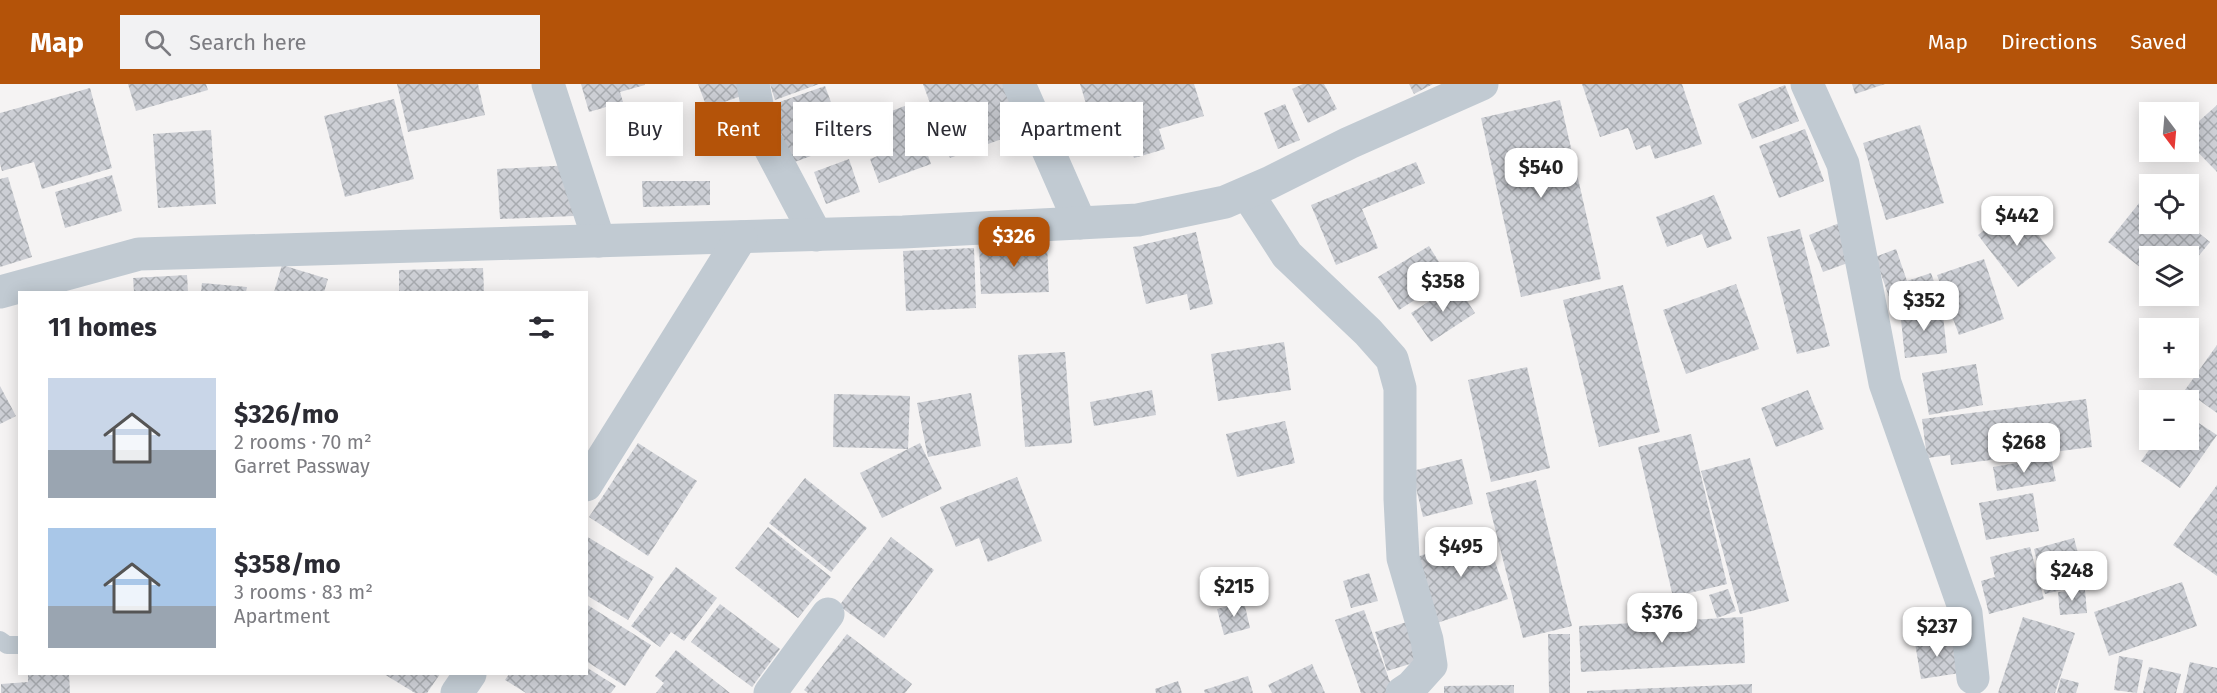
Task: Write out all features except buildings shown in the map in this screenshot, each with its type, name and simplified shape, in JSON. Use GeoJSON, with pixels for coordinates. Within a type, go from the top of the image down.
{"type":"FeatureCollection","features":[{"type":"Feature","properties":{"kind":"street"},"geometry":{"type":"LineString","coordinates":[[548,84],[599,241]]}},
{"type":"Feature","properties":{"kind":"street"},"geometry":{"type":"LineString","coordinates":[[753,84],[763,135],[816,235]]}},
{"type":"Feature","properties":{"kind":"street"},"geometry":{"type":"LineString","coordinates":[[1019,84],[1080,223]]}},
{"type":"Feature","properties":{"kind":"street"},"geometry":{"type":"LineString","coordinates":[[0,292],[139,254],[816,235],[1138,220],[1225,202],[1349,143],[1482,84]]}},
{"type":"Feature","properties":{"kind":"street"},"geometry":{"type":"LineString","coordinates":[[1807,84],[1843,165],[1886,383],[1966,613],[1973,678]]}},
{"type":"Feature","properties":{"kind":"street"},"geometry":{"type":"LineString","coordinates":[[1247,193],[1287,255],[1368,332],[1392,359],[1400,388],[1400,499],[1403,558],[1427,640],[1431,665],[1411,687],[1402,693]]}},
{"type":"Feature","properties":{"kind":"street"},"geometry":{"type":"LineString","coordinates":[[588,482],[741,237]]}},
{"type":"Feature","properties":{"kind":"street"},"geometry":{"type":"LineString","coordinates":[[770,693],[828,614]]}},
{"type":"Feature","properties":{"kind":"street"},"geometry":{"type":"LineString","coordinates":[[458,693],[469,675]]}},
{"type":"Feature","properties":{"kind":"lane"},"geometry":{"type":"LineString","coordinates":[[0,640],[7,645],[18,645]]}}]}
